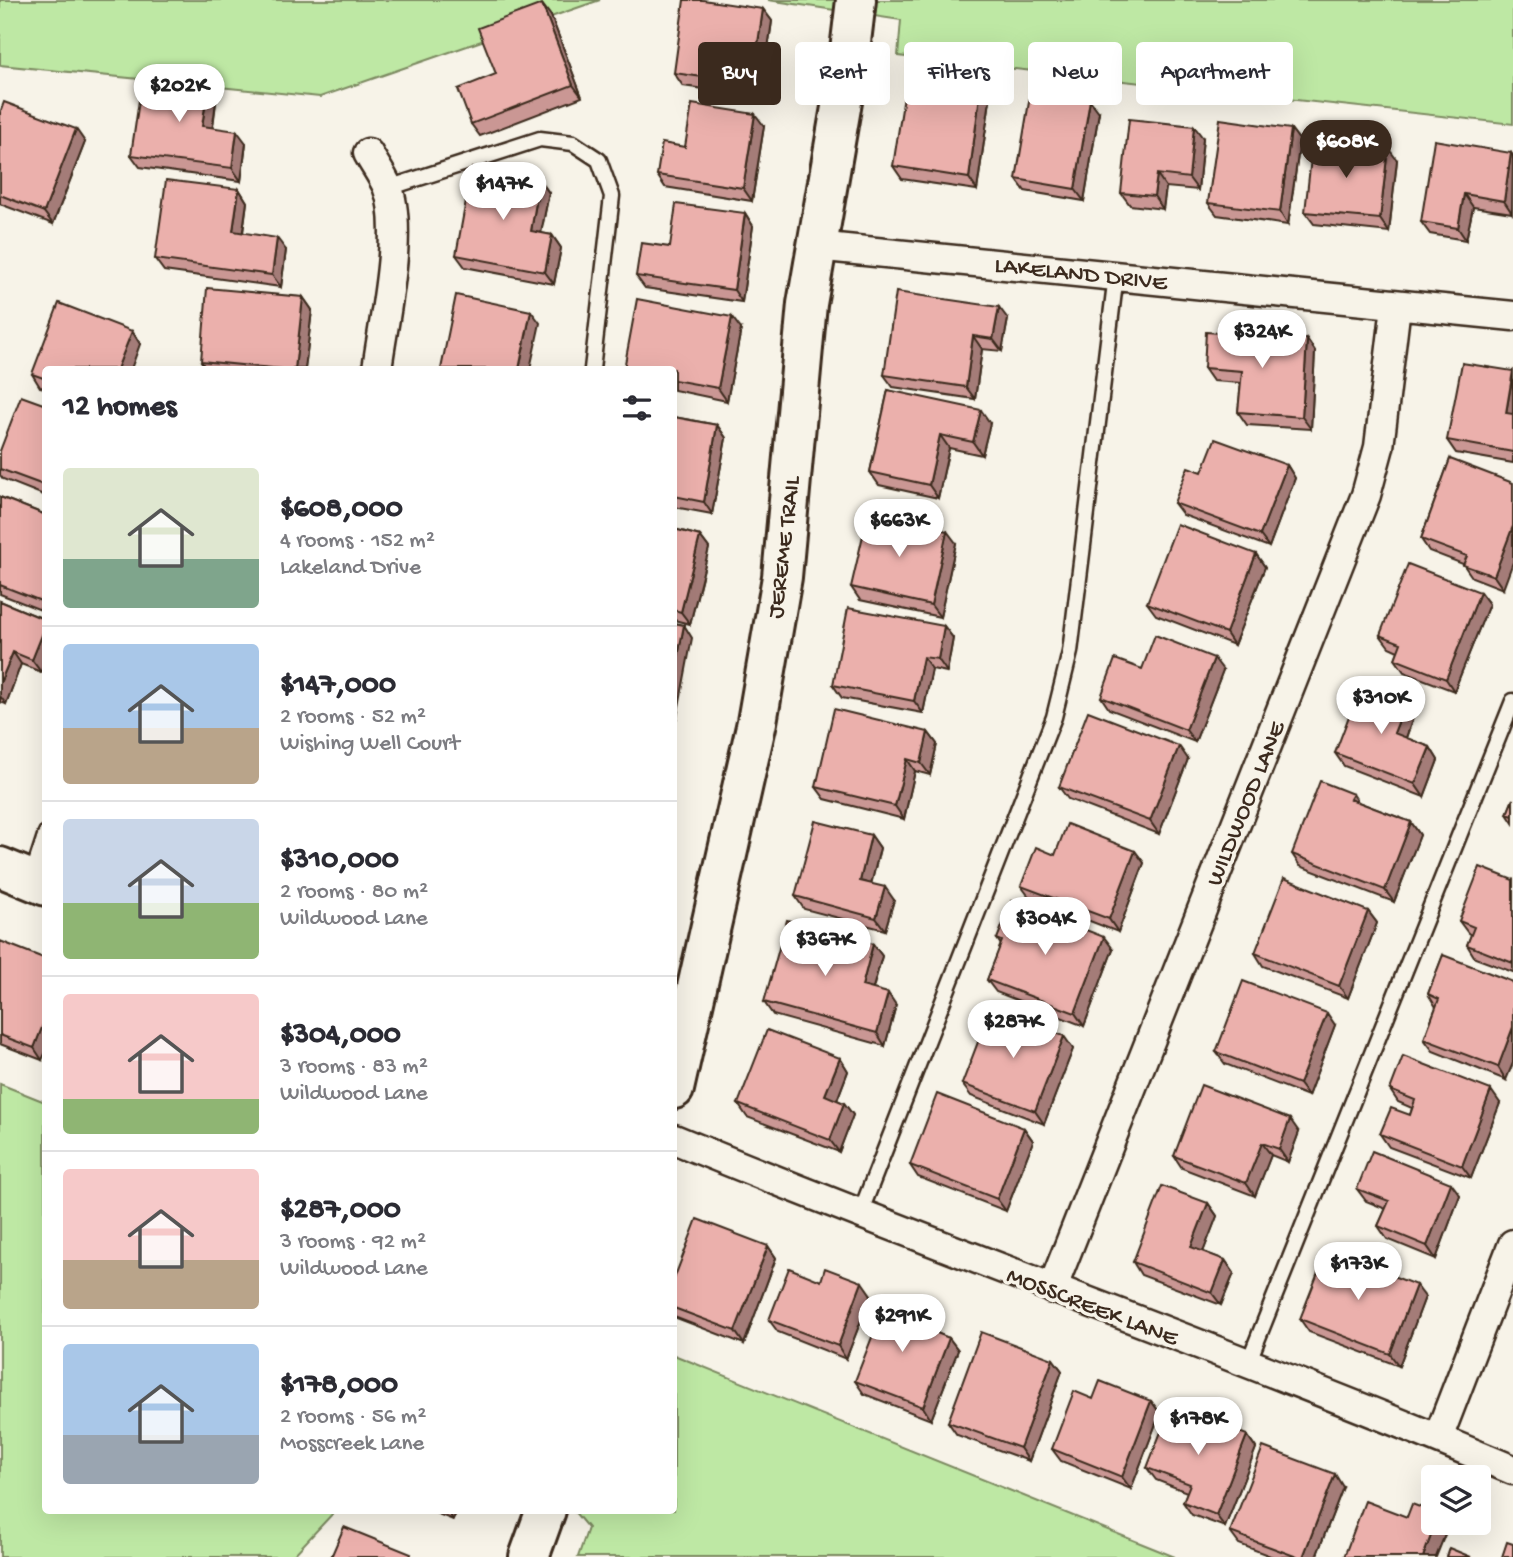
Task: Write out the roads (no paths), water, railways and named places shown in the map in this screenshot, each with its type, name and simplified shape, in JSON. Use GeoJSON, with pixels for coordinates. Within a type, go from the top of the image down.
{"type":"FeatureCollection","features":[{"type":"Feature","properties":{"kind":"street","name":"JEREME TRAIL"},"geometry":{"type":"LineString","coordinates":[[677,1075],[760,709],[782,577],[807,304],[848,68],[856,0]]}},
{"type":"Feature","properties":{"kind":"street"},"geometry":{"type":"LineString","coordinates":[[368,153],[388,188],[393,227],[391,274],[376,366]]}},
{"type":"Feature","properties":{"kind":"street","name":"LAKELAND DRIVE"},"geometry":{"type":"LineString","coordinates":[[816,246],[1513,316]]}},
{"type":"Feature","properties":{"kind":"street","name":"WILDWOOD LANE"},"geometry":{"type":"LineString","coordinates":[[1052,1289],[1366,495],[1379,447],[1396,306]]}},
{"type":"Feature","properties":{"kind":"street","name":"MOSSCREEK LANE"},"geometry":{"type":"LineString","coordinates":[[677,1140],[859,1216],[1248,1363],[1513,1470]]}},
{"type":"Feature","properties":{"kind":"street"},"geometry":{"type":"LineString","coordinates":[[1438,1438],[1513,1244]]}},
{"type":"Feature","properties":{"kind":"street"},"geometry":{"type":"LineString","coordinates":[[529,1557],[545,1514]]}},
{"type":"Feature","properties":{"kind":"lane"},"geometry":{"type":"LineString","coordinates":[[388,188],[540,139],[573,143],[599,160],[612,196],[592,366]]}},
{"type":"Feature","properties":{"kind":"lane"},"geometry":{"type":"LineString","coordinates":[[859,1216],[1054,717],[1070,652],[1116,275]]}},
{"type":"Feature","properties":{"kind":"lane"},"geometry":{"type":"LineString","coordinates":[[1248,1363],[1513,701]]}},
{"type":"Feature","properties":{"kind":"lane"},"geometry":{"type":"LineString","coordinates":[[25,878],[42,842]]}}]}
